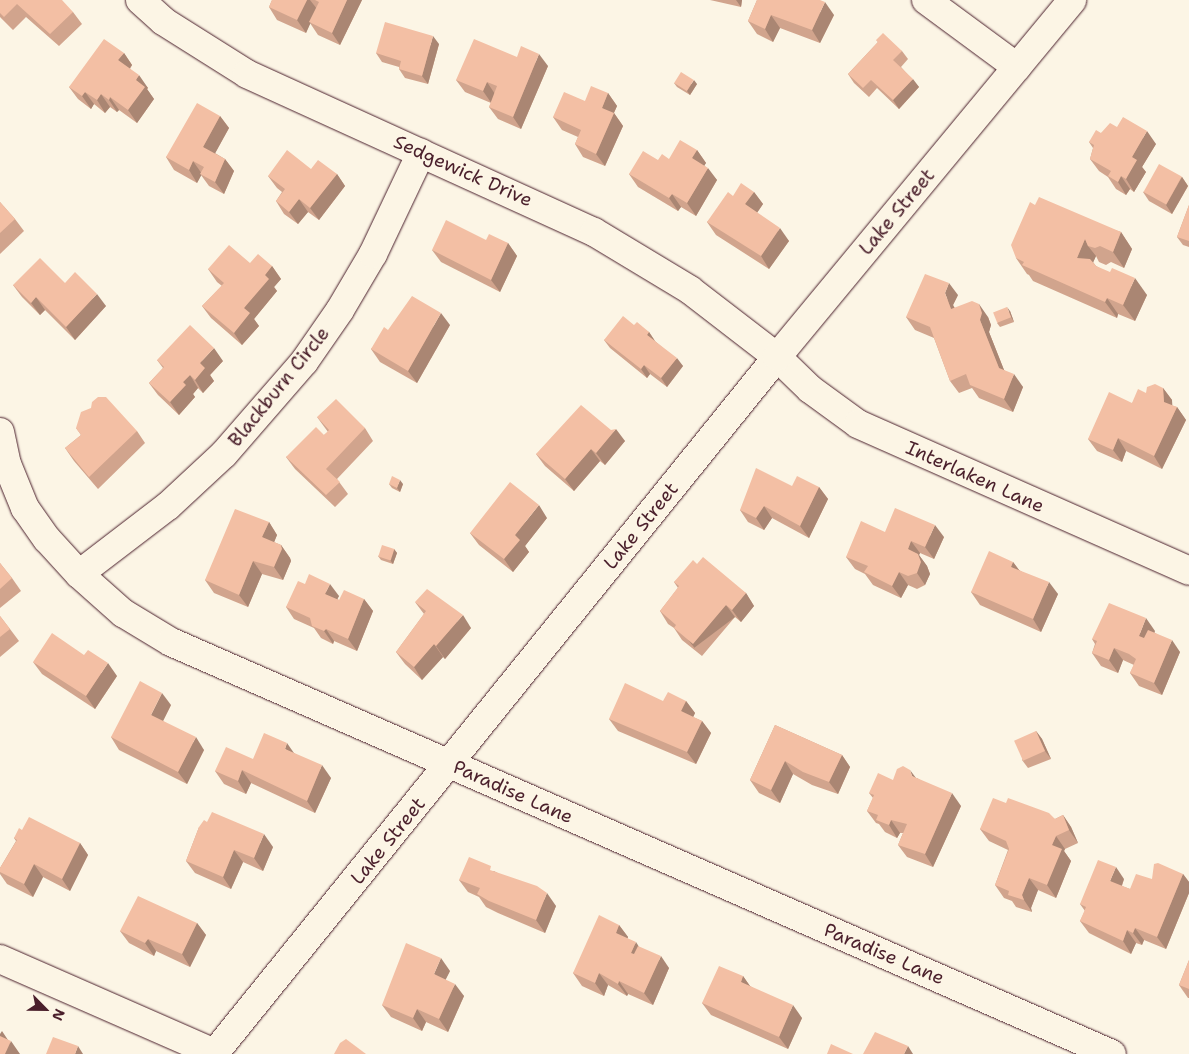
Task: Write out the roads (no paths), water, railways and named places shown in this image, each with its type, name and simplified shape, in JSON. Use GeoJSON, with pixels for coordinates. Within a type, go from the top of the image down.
{"type":"FeatureCollection","features":[{"type":"Feature","properties":{"kind":"street","name":"Sedgewick Drive"},"geometry":{"type":"LineString","coordinates":[[140,0],[163,21],[247,74],[594,232],[690,290],[777,357]]}},
{"type":"Feature","properties":{"kind":"street"},"geometry":{"type":"LineString","coordinates":[[926,0],[1017,67]]}},
{"type":"Feature","properties":{"kind":"street","name":"Lake Street"},"geometry":{"type":"LineString","coordinates":[[214,1054],[451,763],[777,357],[1072,0]]}},
{"type":"Feature","properties":{"kind":"street","name":"Blackburn Circle"},"geometry":{"type":"LineString","coordinates":[[79,574],[168,506],[217,460],[292,378],[340,310],[368,262],[421,153]]}},
{"type":"Feature","properties":{"kind":"street","name":"Interlaken Lane"},"geometry":{"type":"LineString","coordinates":[[777,357],[810,389],[858,424],[1189,571]]}},
{"type":"Feature","properties":{"kind":"street","name":"Paradise Lane"},"geometry":{"type":"LineString","coordinates":[[0,432],[7,464],[25,508],[47,539],[79,574],[123,613],[171,642],[1112,1054]]}},
{"type":"Feature","properties":{"kind":"street"},"geometry":{"type":"LineString","coordinates":[[0,959],[214,1054]]}}]}
